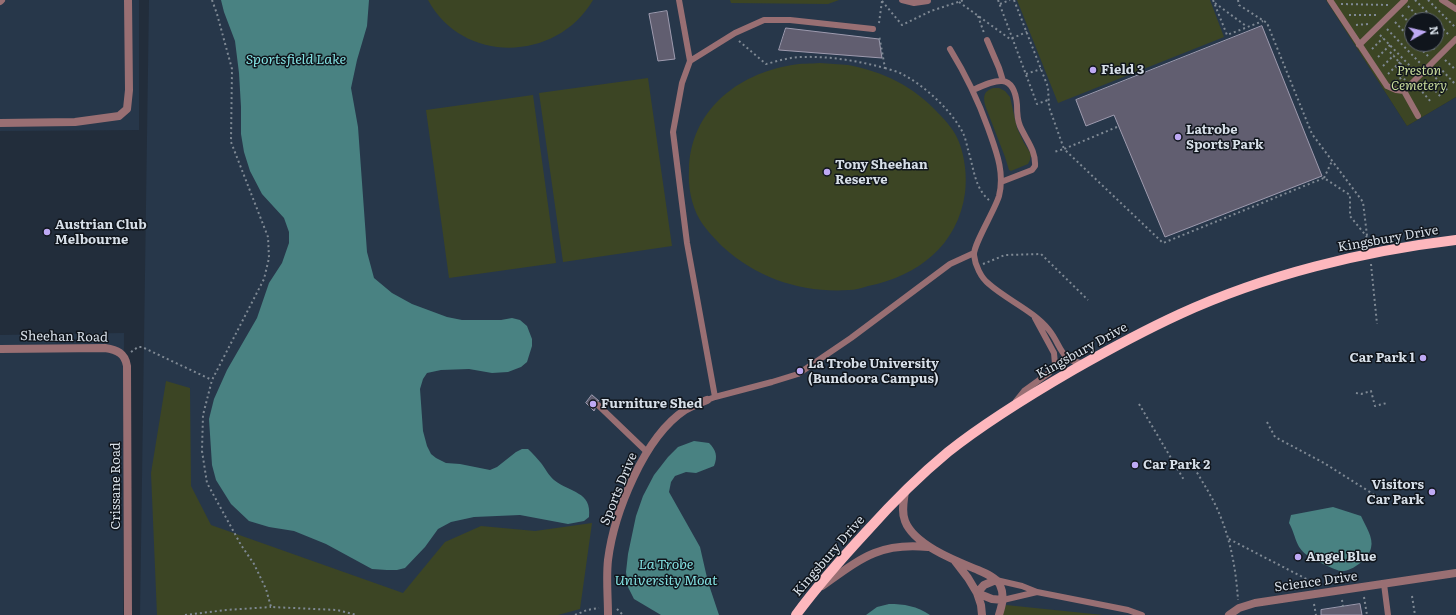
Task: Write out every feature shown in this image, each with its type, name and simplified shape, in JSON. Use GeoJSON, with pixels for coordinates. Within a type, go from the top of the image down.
{"type":"FeatureCollection","features":[{"type":"Feature","properties":{"kind":"main road","name":"Kingsbury Drive"},"geometry":{"type":"LineString","coordinates":[[796,615],[813,592],[842,558],[905,490],[947,453],[1011,407],[1115,345],[1182,313],[1221,297],[1296,272],[1370,254],[1456,240]]}},
{"type":"Feature","properties":{"kind":"street"},"geometry":{"type":"LineString","coordinates":[[0,123],[75,122],[118,116],[127,108],[129,90],[128,0]]}},
{"type":"Feature","properties":{"kind":"street","name":"Sheehan Road"},"geometry":{"type":"LineString","coordinates":[[0,349],[105,348],[116,350],[124,357]]}},
{"type":"Feature","properties":{"kind":"street","name":"Crissane Road"},"geometry":{"type":"LineString","coordinates":[[124,357],[127,366],[128,615]]}},
{"type":"Feature","properties":{"kind":"street","name":"Sports Drive"},"geometry":{"type":"LineString","coordinates":[[608,611],[608,561],[612,541],[628,491],[647,452],[670,422],[685,409],[707,400]]}},
{"type":"Feature","properties":{"kind":"street"},"geometry":{"type":"LineString","coordinates":[[905,490],[903,509],[905,521],[910,529],[928,547]]}},
{"type":"Feature","properties":{"kind":"street"},"geometry":{"type":"LineString","coordinates":[[813,592],[865,556],[881,550],[913,545],[928,547],[996,580],[1000,584],[1003,600],[999,615]]}},
{"type":"Feature","properties":{"kind":"street"},"geometry":{"type":"LineString","coordinates":[[953,559],[968,578],[977,593],[981,605],[982,615]]}},
{"type":"Feature","properties":{"kind":"street","name":"Science Drive"},"geometry":{"type":"LineString","coordinates":[[1229,615],[1239,608],[1254,603],[1456,573]]}},
{"type":"Feature","properties":{"kind":"street"},"geometry":{"type":"LineString","coordinates":[[977,593],[984,585],[996,580]]}},
{"type":"Feature","properties":{"kind":"street"},"geometry":{"type":"LineString","coordinates":[[977,593],[992,599],[1003,600]]}},
{"type":"Feature","properties":{"kind":"lane"},"geometry":{"type":"LineString","coordinates":[[679,0],[690,61],[682,83],[673,132],[687,243],[715,397]]}},
{"type":"Feature","properties":{"kind":"lane"},"geometry":{"type":"LineString","coordinates":[[902,0],[914,3],[928,0]]}},
{"type":"Feature","properties":{"kind":"lane"},"geometry":{"type":"LineString","coordinates":[[1442,0],[1456,7]]}},
{"type":"Feature","properties":{"kind":"lane"},"geometry":{"type":"LineString","coordinates":[[1332,2],[1381,78],[1387,86],[1396,90],[1406,89],[1455,40]]}},
{"type":"Feature","properties":{"kind":"lane"},"geometry":{"type":"LineString","coordinates":[[1359,45],[1401,4]]}},
{"type":"Feature","properties":{"kind":"lane"},"geometry":{"type":"LineString","coordinates":[[690,61],[732,35],[764,20],[790,20],[873,29]]}},
{"type":"Feature","properties":{"kind":"lane"},"geometry":{"type":"LineString","coordinates":[[987,40],[1003,81],[1011,88],[1015,96],[1017,116],[1020,126],[1031,145],[1035,158],[1035,166],[1032,170],[1001,182]]}},
{"type":"Feature","properties":{"kind":"lane"},"geometry":{"type":"LineString","coordinates":[[950,49],[965,72],[973,90],[998,155],[1001,167],[999,196],[974,253],[977,266],[988,284],[1034,317],[1049,330],[1065,356],[1074,362],[1084,363]]}},
{"type":"Feature","properties":{"kind":"lane"},"geometry":{"type":"LineString","coordinates":[[973,90],[991,82],[998,80],[1003,81]]}},
{"type":"Feature","properties":{"kind":"lane"},"geometry":{"type":"LineString","coordinates":[[1406,89],[1418,116]]}},
{"type":"Feature","properties":{"kind":"lane"},"geometry":{"type":"LineString","coordinates":[[707,400],[798,374],[851,338],[950,264],[974,253]]}},
{"type":"Feature","properties":{"kind":"lane"},"geometry":{"type":"LineString","coordinates":[[1011,407],[1024,391],[1049,373],[1055,364],[1054,353],[1034,317]]}},
{"type":"Feature","properties":{"kind":"lane"},"geometry":{"type":"LineString","coordinates":[[598,405],[647,452]]}},
{"type":"Feature","properties":{"kind":"lane"},"geometry":{"type":"LineString","coordinates":[[996,580],[1022,586],[1037,592],[1128,610],[1142,615]]}},
{"type":"Feature","properties":{"kind":"lane"},"geometry":{"type":"LineString","coordinates":[[1384,584],[1388,615]]}},
{"type":"Feature","properties":{"kind":"lane"},"geometry":{"type":"LineString","coordinates":[[1003,600],[1037,592]]}},
{"type":"Feature","properties":{"kind":"path"},"geometry":{"type":"LineString","coordinates":[[212,0],[232,69],[231,142],[268,237],[270,258],[264,279],[212,380],[203,415],[202,451],[207,482],[241,545],[254,564],[266,589],[271,607]]}},
{"type":"Feature","properties":{"kind":"path"},"geometry":{"type":"LineString","coordinates":[[885,68],[878,30],[882,1],[902,25],[931,11],[964,0]]}},
{"type":"Feature","properties":{"kind":"path"},"geometry":{"type":"LineString","coordinates":[[998,0],[1037,104],[1048,100]]}},
{"type":"Feature","properties":{"kind":"path"},"geometry":{"type":"LineString","coordinates":[[1000,4],[1010,0]]}},
{"type":"Feature","properties":{"kind":"path"},"geometry":{"type":"LineString","coordinates":[[1014,0],[1048,87],[1049,107],[1064,149],[1163,243],[1324,178],[1332,161]]}},
{"type":"Feature","properties":{"kind":"path"},"geometry":{"type":"LineString","coordinates":[[1238,0],[1239,6],[1267,23],[1312,134],[1363,202],[1377,324]]}},
{"type":"Feature","properties":{"kind":"path"},"geometry":{"type":"LineString","coordinates":[[1415,0],[1426,12]]}},
{"type":"Feature","properties":{"kind":"path"},"geometry":{"type":"LineString","coordinates":[[1428,0],[1456,28]]}},
{"type":"Feature","properties":{"kind":"path"},"geometry":{"type":"LineString","coordinates":[[1214,1],[1227,35],[1263,20]]}},
{"type":"Feature","properties":{"kind":"path"},"geometry":{"type":"LineString","coordinates":[[1214,1],[1247,27]]}},
{"type":"Feature","properties":{"kind":"path"},"geometry":{"type":"LineString","coordinates":[[960,2],[1010,39],[1027,32]]}},
{"type":"Feature","properties":{"kind":"path"},"geometry":{"type":"LineString","coordinates":[[1332,2],[1401,4],[1411,12]]}},
{"type":"Feature","properties":{"kind":"path"},"geometry":{"type":"LineString","coordinates":[[977,15],[987,40]]}},
{"type":"Feature","properties":{"kind":"path"},"geometry":{"type":"LineString","coordinates":[[1340,15],[1390,16],[1404,31]]}},
{"type":"Feature","properties":{"kind":"path"},"geometry":{"type":"LineString","coordinates":[[1346,25],[1381,24],[1449,92]]}},
{"type":"Feature","properties":{"kind":"path"},"geometry":{"type":"LineString","coordinates":[[1375,30],[1441,97]]}},
{"type":"Feature","properties":{"kind":"path"},"geometry":{"type":"LineString","coordinates":[[1444,30],[1455,40]]}},
{"type":"Feature","properties":{"kind":"path"},"geometry":{"type":"LineString","coordinates":[[732,35],[766,64],[801,57],[826,58],[863,62],[902,73],[919,85],[950,113],[963,133],[976,181],[985,197],[995,206]]}},
{"type":"Feature","properties":{"kind":"path"},"geometry":{"type":"LineString","coordinates":[[1366,55],[1383,38]]}},
{"type":"Feature","properties":{"kind":"path"},"geometry":{"type":"LineString","coordinates":[[1372,64],[1390,46]]}},
{"type":"Feature","properties":{"kind":"path"},"geometry":{"type":"LineString","coordinates":[[1376,70],[1380,69],[1394,55]]}},
{"type":"Feature","properties":{"kind":"path"},"geometry":{"type":"LineString","coordinates":[[1381,78],[1388,74],[1400,62]]}},
{"type":"Feature","properties":{"kind":"path"},"geometry":{"type":"LineString","coordinates":[[1396,66],[1406,89]]}},
{"type":"Feature","properties":{"kind":"path"},"geometry":{"type":"LineString","coordinates":[[1026,74],[1041,69]]}},
{"type":"Feature","properties":{"kind":"path"},"geometry":{"type":"LineString","coordinates":[[1054,152],[1117,128]]}},
{"type":"Feature","properties":{"kind":"path"},"geometry":{"type":"LineString","coordinates":[[1324,178],[1350,195]]}},
{"type":"Feature","properties":{"kind":"path"},"geometry":{"type":"LineString","coordinates":[[1354,191],[1350,195],[1350,216],[1367,237]]}},
{"type":"Feature","properties":{"kind":"path"},"geometry":{"type":"LineString","coordinates":[[977,266],[1005,255],[1041,254],[1088,300]]}},
{"type":"Feature","properties":{"kind":"path"},"geometry":{"type":"LineString","coordinates":[[124,357],[138,347],[142,347],[212,380]]}},
{"type":"Feature","properties":{"kind":"path"},"geometry":{"type":"LineString","coordinates":[[1356,393],[1361,394],[1371,392],[1375,406],[1388,403]]}},
{"type":"Feature","properties":{"kind":"path"},"geometry":{"type":"LineString","coordinates":[[1139,404],[1184,480]]}},
{"type":"Feature","properties":{"kind":"path"},"geometry":{"type":"LineString","coordinates":[[1267,422],[1275,437],[1324,463],[1381,499]]}},
{"type":"Feature","properties":{"kind":"path"},"geometry":{"type":"LineString","coordinates":[[1192,464],[1219,512],[1231,546],[1237,577],[1239,608]]}},
{"type":"Feature","properties":{"kind":"path"},"geometry":{"type":"LineString","coordinates":[[1228,538],[1321,586]]}},
{"type":"Feature","properties":{"kind":"path"},"geometry":{"type":"LineString","coordinates":[[1412,596],[1415,615]]}},
{"type":"Feature","properties":{"kind":"path"},"geometry":{"type":"LineString","coordinates":[[1364,597],[1367,615]]}},
{"type":"Feature","properties":{"kind":"path"},"geometry":{"type":"LineString","coordinates":[[1342,600],[1343,607]]}},
{"type":"Feature","properties":{"kind":"path"},"geometry":{"type":"LineString","coordinates":[[1314,604],[1316,615]]}},
{"type":"Feature","properties":{"kind":"path"},"geometry":{"type":"LineString","coordinates":[[185,615],[271,607],[337,610],[357,615]]}},
{"type":"Feature","properties":{"kind":"path"},"geometry":{"type":"LineString","coordinates":[[576,615],[587,610],[608,611]]}},
{"type":"Feature","properties":{"kind":"shaded area"},"geometry":{"type":"Polygon","coordinates":[[[0,0],[139,0],[139,130],[0,131],[0,0]]]}},
{"type":"Feature","properties":{"kind":"shaded area","name":"La Trobe University (Bundoora Campus)"},"geometry":{"type":"Polygon","coordinates":[[[149,0],[1326,0],[1407,126],[1456,97],[1456,615],[140,615],[149,0]]]}},
{"type":"Feature","properties":{"kind":"shaded area"},"geometry":{"type":"Polygon","coordinates":[[[124,333],[123,615],[0,615],[0,335],[124,333]]]}},
{"type":"Feature","properties":{"kind":"green space"},"geometry":{"type":"Polygon","coordinates":[[[428,0],[593,0],[577,20],[557,35],[534,44],[510,48],[486,45],[463,36],[444,21],[428,0]]]}},
{"type":"Feature","properties":{"kind":"green space"},"geometry":{"type":"Polygon","coordinates":[[[730,0],[839,0],[828,4],[731,3],[730,0]]]}},
{"type":"Feature","properties":{"kind":"green space","name":"Field 3"},"geometry":{"type":"Polygon","coordinates":[[[1017,0],[1210,0],[1224,37],[1058,103],[1017,0]]]}},
{"type":"Feature","properties":{"kind":"green space","name":"Preston Cemetery"},"geometry":{"type":"Polygon","coordinates":[[[1326,0],[1456,0],[1456,97],[1407,126],[1326,0]]]}},
{"type":"Feature","properties":{"kind":"green space","name":"Tony Sheehan Reserve"},"geometry":{"type":"Polygon","coordinates":[[[820,63],[848,65],[873,71],[897,82],[919,95],[944,119],[955,134],[961,148],[966,174],[966,187],[961,212],[954,228],[944,243],[933,255],[919,266],[903,275],[854,290],[815,289],[798,286],[782,282],[751,268],[723,247],[705,227],[694,208],[690,189],[689,170],[691,149],[698,130],[708,113],[720,99],[753,77],[772,70],[795,64],[820,63]]]}},
{"type":"Feature","properties":{"kind":"green space"},"geometry":{"type":"Polygon","coordinates":[[[648,78],[672,246],[563,262],[539,93],[648,78]]]}},
{"type":"Feature","properties":{"kind":"green space"},"geometry":{"type":"Polygon","coordinates":[[[993,88],[999,88],[1005,91],[1010,97],[1017,128],[1031,154],[1028,164],[1011,171],[1009,170],[985,105],[985,94],[993,88]]]}},
{"type":"Feature","properties":{"kind":"green space"},"geometry":{"type":"Polygon","coordinates":[[[533,95],[556,263],[449,278],[426,110],[533,95]]]}},
{"type":"Feature","properties":{"kind":"green space"},"geometry":{"type":"Polygon","coordinates":[[[166,381],[190,388],[191,486],[211,525],[403,593],[445,542],[481,526],[535,531],[592,523],[580,609],[558,615],[157,615],[151,473],[166,381]]]}},
{"type":"Feature","properties":{"kind":"green space"},"geometry":{"type":"Polygon","coordinates":[[[1006,605],[1103,615],[1002,615],[1006,605]]]}},
{"type":"Feature","properties":{"kind":"water","name":"Sportsfield Lake"},"geometry":{"type":"Polygon","coordinates":[[[221,0],[369,0],[367,26],[351,88],[358,127],[367,252],[374,278],[392,293],[412,304],[447,317],[462,320],[501,320],[512,318],[520,320],[527,326],[532,339],[532,346],[527,362],[521,367],[508,372],[492,373],[469,369],[441,370],[427,373],[423,379],[420,389],[423,431],[427,446],[431,454],[446,463],[460,464],[490,470],[497,467],[516,452],[522,449],[528,449],[554,480],[579,494],[587,502],[589,517],[584,521],[568,524],[520,515],[474,517],[451,522],[438,529],[425,547],[405,568],[387,570],[372,569],[326,544],[294,531],[269,527],[249,521],[231,504],[216,480],[212,465],[209,419],[214,399],[227,370],[257,318],[269,283],[282,263],[289,243],[289,232],[284,218],[262,194],[250,171],[244,152],[241,134],[239,73],[235,41],[221,0]]]}},
{"type":"Feature","properties":{"kind":"water","name":"La Trobe University Moat"},"geometry":{"type":"Polygon","coordinates":[[[694,441],[709,443],[715,451],[716,459],[714,466],[696,473],[686,472],[675,476],[671,482],[669,492],[700,547],[708,582],[719,615],[661,615],[634,599],[628,587],[626,572],[628,554],[636,516],[643,496],[654,475],[678,447],[694,441]]]}},
{"type":"Feature","properties":{"kind":"water"},"geometry":{"type":"Polygon","coordinates":[[[1333,507],[1361,516],[1369,532],[1372,544],[1370,552],[1364,560],[1355,567],[1345,571],[1329,567],[1309,557],[1303,552],[1298,545],[1289,523],[1291,515],[1333,507]]]}},
{"type":"Feature","properties":{"kind":"water"},"geometry":{"type":"Polygon","coordinates":[[[889,604],[910,606],[920,609],[930,615],[866,615],[877,607],[889,604]]]}},
{"type":"Feature","properties":{"kind":"building"},"geometry":{"type":"Polygon","coordinates":[[[667,11],[675,59],[658,61],[649,14],[667,11]]]}},
{"type":"Feature","properties":{"kind":"building"},"geometry":{"type":"Polygon","coordinates":[[[1262,26],[1322,176],[1165,237],[1114,115],[1086,126],[1076,100],[1262,26]]]}},
{"type":"Feature","properties":{"kind":"building"},"geometry":{"type":"Polygon","coordinates":[[[786,28],[879,39],[882,58],[779,50],[786,28]]]}},
{"type":"Feature","properties":{"kind":"building","name":"Furniture Shed"},"geometry":{"type":"Polygon","coordinates":[[[592,395],[599,401],[596,401],[594,404],[594,411],[586,403],[592,395]]]}},
{"type":"Feature","properties":{"kind":"building"},"geometry":{"type":"Polygon","coordinates":[[[1360,604],[1362,615],[1321,615],[1321,610],[1360,604]]]}},
{"type":"Feature","properties":{"kind":"place","name":"Field 3"},"geometry":{"type":"Point","coordinates":[1093,70]}},
{"type":"Feature","properties":{"kind":"place","name":"Latrobe Sports Park"},"geometry":{"type":"Point","coordinates":[1178,137]}},
{"type":"Feature","properties":{"kind":"place","name":"Tony Sheehan Reserve"},"geometry":{"type":"Point","coordinates":[827,172]}},
{"type":"Feature","properties":{"kind":"place","name":"Austrian Club Melbourne"},"geometry":{"type":"Point","coordinates":[47,232]}},
{"type":"Feature","properties":{"kind":"place","name":"Car Park 1"},"geometry":{"type":"Point","coordinates":[1423,358]}},
{"type":"Feature","properties":{"kind":"place","name":"La Trobe University (Bundoora Campus)"},"geometry":{"type":"Point","coordinates":[800,371]}},
{"type":"Feature","properties":{"kind":"place","name":"Furniture Shed"},"geometry":{"type":"Point","coordinates":[593,404]}},
{"type":"Feature","properties":{"kind":"place","name":"Car Park 2"},"geometry":{"type":"Point","coordinates":[1135,465]}},
{"type":"Feature","properties":{"kind":"place","name":"Visitors Car Park"},"geometry":{"type":"Point","coordinates":[1432,492]}},
{"type":"Feature","properties":{"kind":"place","name":"Angel Blue"},"geometry":{"type":"Point","coordinates":[1298,557]}}]}
